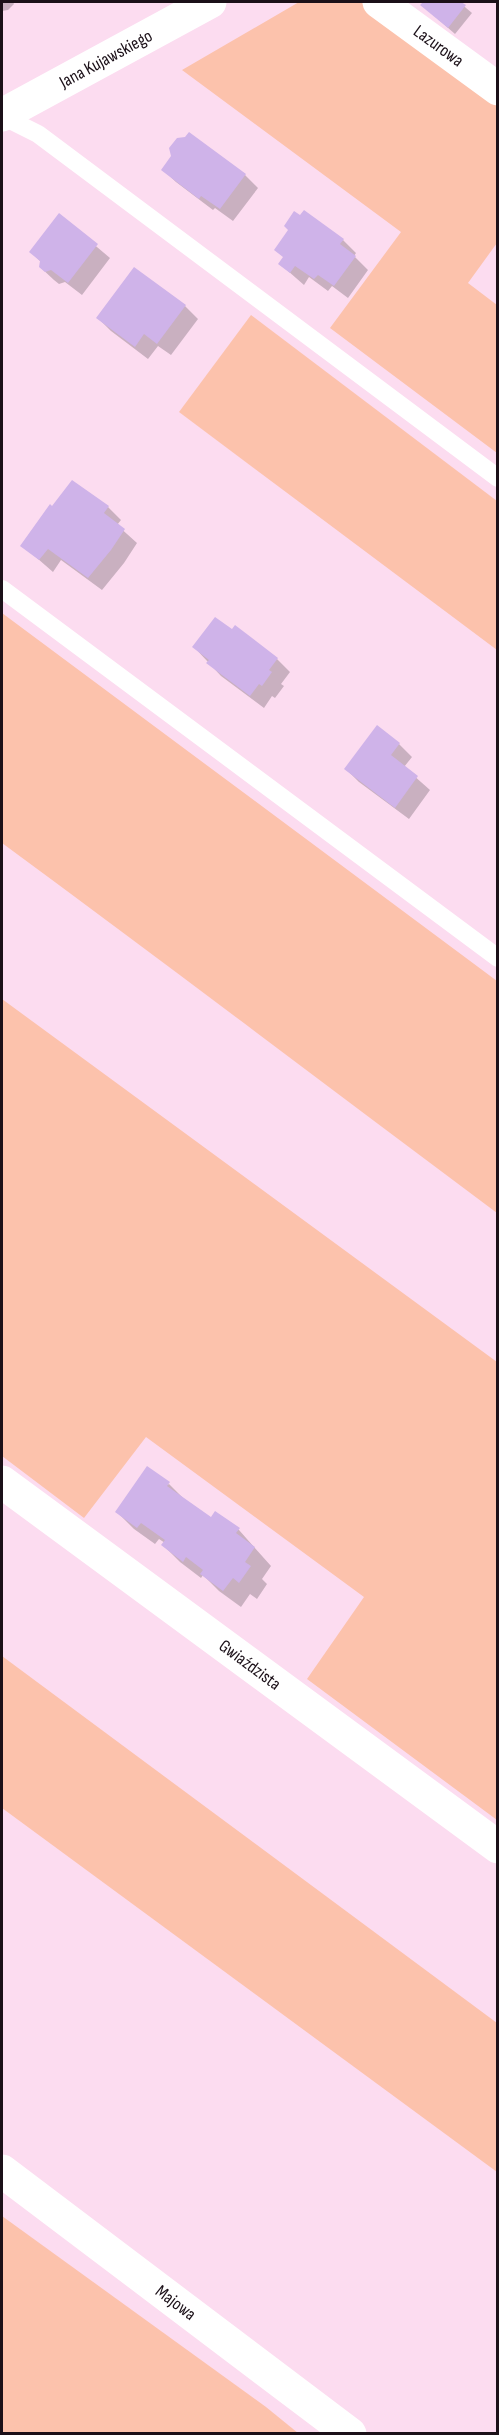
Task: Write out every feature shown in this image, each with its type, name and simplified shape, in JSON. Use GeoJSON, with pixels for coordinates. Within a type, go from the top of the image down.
{"type":"FeatureCollection","features":[{"type":"Feature","properties":{"kind":"street","name":"Jana Kujawskiego"},"geometry":{"type":"LineString","coordinates":[[2,115],[210,2]]}},
{"type":"Feature","properties":{"kind":"street","name":"Lazurowa"},"geometry":{"type":"LineString","coordinates":[[379,2],[498,89]]}},
{"type":"Feature","properties":{"kind":"street","name":"Gwiaździsta"},"geometry":{"type":"LineString","coordinates":[[2,1482],[498,1846]]}},
{"type":"Feature","properties":{"kind":"street","name":"Majowa"},"geometry":{"type":"LineString","coordinates":[[2,2171],[350,2433]]}},
{"type":"Feature","properties":{"kind":"lane"},"geometry":{"type":"LineString","coordinates":[[2,115],[38,134],[498,478]]}},
{"type":"Feature","properties":{"kind":"lane"},"geometry":{"type":"LineString","coordinates":[[2,589],[498,958]]}},
{"type":"Feature","properties":{"kind":"shaded area"},"geometry":{"type":"Polygon","coordinates":[[[299,2],[361,2],[497,106],[497,243],[468,283],[497,305],[497,453],[330,328],[401,232],[182,70],[299,2]]]}},
{"type":"Feature","properties":{"kind":"shaded area"},"geometry":{"type":"Polygon","coordinates":[[[251,315],[497,501],[497,650],[179,412],[251,315]]]}},
{"type":"Feature","properties":{"kind":"shaded area"},"geometry":{"type":"Polygon","coordinates":[[[2,613],[497,981],[497,1213],[2,843],[2,613]]]}},
{"type":"Feature","properties":{"kind":"shaded area"},"geometry":{"type":"Polygon","coordinates":[[[2,999],[497,1362],[497,1820],[307,1679],[364,1597],[146,1437],[84,1518],[2,1456],[2,999]]]}},
{"type":"Feature","properties":{"kind":"shaded area"},"geometry":{"type":"Polygon","coordinates":[[[2,1656],[497,2023],[497,2172],[2,1808],[2,1656]]]}},
{"type":"Feature","properties":{"kind":"shaded area"},"geometry":{"type":"Polygon","coordinates":[[[2,2216],[266,2407],[298,2433],[2,2433],[2,2216]]]}},
{"type":"Feature","properties":{"kind":"building"},"geometry":{"type":"Polygon","coordinates":[[[423,2],[461,2],[466,5],[448,28],[420,5],[423,2]]]}},
{"type":"Feature","properties":{"kind":"building"},"geometry":{"type":"Polygon","coordinates":[[[189,132],[246,174],[220,209],[201,196],[199,199],[161,170],[171,156],[169,148],[177,138],[185,137],[189,132]]]}},
{"type":"Feature","properties":{"kind":"building"},"geometry":{"type":"Polygon","coordinates":[[[304,210],[344,239],[340,244],[356,256],[334,286],[318,275],[314,279],[295,266],[290,273],[278,264],[283,257],[274,250],[288,230],[284,226],[294,211],[300,215],[304,210]]]}},
{"type":"Feature","properties":{"kind":"building"},"geometry":{"type":"Polygon","coordinates":[[[59,213],[98,244],[68,283],[51,270],[45,272],[39,267],[40,261],[29,252],[59,213]]]}},
{"type":"Feature","properties":{"kind":"building"},"geometry":{"type":"Polygon","coordinates":[[[134,267],[186,305],[157,344],[144,334],[135,347],[96,318],[134,267]]]}},
{"type":"Feature","properties":{"kind":"building"},"geometry":{"type":"Polygon","coordinates":[[[72,480],[109,506],[104,513],[125,529],[88,578],[48,549],[39,560],[20,546],[50,504],[52,506],[72,480]]]}},
{"type":"Feature","properties":{"kind":"building"},"geometry":{"type":"Polygon","coordinates":[[[215,617],[232,629],[235,625],[278,658],[269,670],[272,672],[262,686],[259,684],[250,696],[206,663],[209,660],[192,647],[215,617]]]}},
{"type":"Feature","properties":{"kind":"building"},"geometry":{"type":"Polygon","coordinates":[[[377,725],[400,743],[391,755],[418,776],[395,808],[344,769],[377,725]]]}},
{"type":"Feature","properties":{"kind":"building"},"geometry":{"type":"Polygon","coordinates":[[[147,1466],[170,1482],[167,1486],[211,1517],[215,1511],[240,1528],[236,1533],[255,1547],[245,1562],[251,1566],[239,1583],[233,1578],[223,1591],[200,1574],[203,1570],[186,1557],[183,1562],[161,1545],[165,1540],[141,1523],[137,1528],[115,1512],[147,1466]]]}}]}
